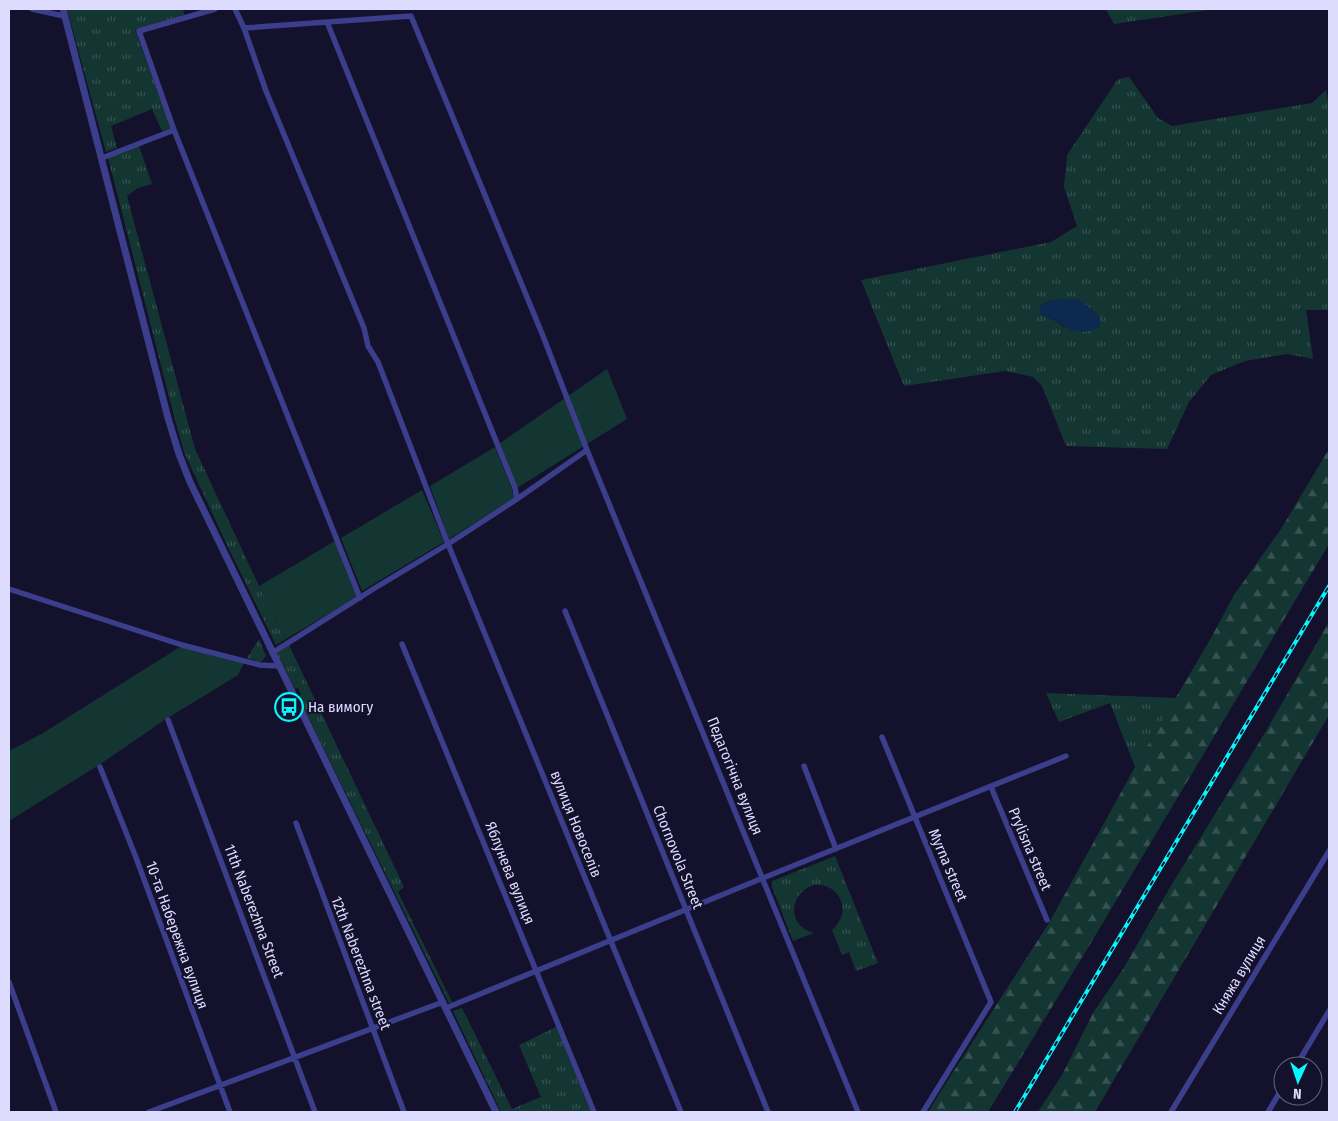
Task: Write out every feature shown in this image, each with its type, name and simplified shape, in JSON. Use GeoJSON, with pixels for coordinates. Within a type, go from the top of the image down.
{"type":"FeatureCollection","features":[{"type":"Feature","properties":{"kind":"street"},"geometry":{"type":"LineString","coordinates":[[32,9],[64,12],[168,418],[190,482],[496,1112]]}},
{"type":"Feature","properties":{"kind":"street"},"geometry":{"type":"LineString","coordinates":[[214,9],[139,31],[174,130],[360,598]]}},
{"type":"Feature","properties":{"kind":"street","name":"вулиця Новоселів"},"geometry":{"type":"LineString","coordinates":[[236,9],[266,91],[364,328],[368,346],[378,362],[448,544],[681,1112]]}},
{"type":"Feature","properties":{"kind":"street","name":"Педагогічна вулиця"},"geometry":{"type":"LineString","coordinates":[[327,22],[411,16],[858,1112]]}},
{"type":"Feature","properties":{"kind":"street"},"geometry":{"type":"LineString","coordinates":[[244,28],[327,22],[515,488],[517,499]]}},
{"type":"Feature","properties":{"kind":"street"},"geometry":{"type":"LineString","coordinates":[[102,158],[174,130]]}},
{"type":"Feature","properties":{"kind":"street"},"geometry":{"type":"LineString","coordinates":[[272,653],[448,544],[587,450]]}},
{"type":"Feature","properties":{"kind":"street"},"geometry":{"type":"LineString","coordinates":[[9,588],[182,645],[260,665],[279,666]]}},
{"type":"Feature","properties":{"kind":"street","name":"Chornovola Street"},"geometry":{"type":"LineString","coordinates":[[565,611],[768,1112]]}},
{"type":"Feature","properties":{"kind":"street","name":"Яблунева вулиця"},"geometry":{"type":"LineString","coordinates":[[402,644],[594,1112]]}},
{"type":"Feature","properties":{"kind":"street","name":"11th Naberezhna Street"},"geometry":{"type":"LineString","coordinates":[[168,720],[315,1112]]}},
{"type":"Feature","properties":{"kind":"street","name":"Myrna street"},"geometry":{"type":"LineString","coordinates":[[882,737],[992,1002],[923,1112]]}},
{"type":"Feature","properties":{"kind":"street"},"geometry":{"type":"LineString","coordinates":[[149,1112],[295,1057],[536,971],[1066,756]]}},
{"type":"Feature","properties":{"kind":"street"},"geometry":{"type":"LineString","coordinates":[[804,766],[836,849]]}},
{"type":"Feature","properties":{"kind":"street","name":"10-та Набережна вулиця"},"geometry":{"type":"LineString","coordinates":[[100,767],[230,1112]]}},
{"type":"Feature","properties":{"kind":"street","name":"Prylisna street"},"geometry":{"type":"LineString","coordinates":[[991,787],[1047,920]]}},
{"type":"Feature","properties":{"kind":"street","name":"12th Naberezhna street"},"geometry":{"type":"LineString","coordinates":[[296,823],[404,1112]]}},
{"type":"Feature","properties":{"kind":"street","name":"Княжа вулиця"},"geometry":{"type":"LineString","coordinates":[[1171,1112],[1329,851]]}},
{"type":"Feature","properties":{"kind":"street"},"geometry":{"type":"LineString","coordinates":[[9,982],[56,1112]]}},
{"type":"Feature","properties":{"kind":"street"},"geometry":{"type":"LineString","coordinates":[[1302,1056],[1329,1011]]}},
{"type":"Feature","properties":{"kind":"green space"},"geometry":{"type":"Polygon","coordinates":[[[67,9],[183,9],[184,15],[135,30],[171,128],[162,131],[152,109],[111,126],[117,148],[106,152],[67,9]]]}},
{"type":"Feature","properties":{"kind":"green space"},"geometry":{"type":"Polygon","coordinates":[[[1106,9],[1215,9],[1114,24],[1106,9]]]}},
{"type":"Feature","properties":{"kind":"green space"},"geometry":{"type":"Polygon","coordinates":[[[1129,77],[1158,118],[1172,126],[1312,103],[1326,90],[1329,107],[1329,310],[1306,310],[1313,359],[1287,354],[1245,361],[1211,375],[1189,402],[1167,449],[1066,446],[1042,386],[1033,377],[1005,371],[904,386],[861,280],[1051,242],[1077,226],[1064,187],[1067,155],[1118,79],[1129,77]],[[1076,299],[1047,302],[1041,305],[1040,314],[1056,321],[1063,327],[1101,324],[1098,316],[1084,303],[1076,299]]]}},
{"type":"Feature","properties":{"kind":"green space"},"geometry":{"type":"Polygon","coordinates":[[[139,146],[152,184],[138,188],[127,196],[195,449],[286,639],[276,645],[184,452],[174,416],[108,158],[139,146]]]}},
{"type":"Feature","properties":{"kind":"green space"},"geometry":{"type":"Polygon","coordinates":[[[607,369],[627,419],[517,488],[500,443],[607,369]]]}},
{"type":"Feature","properties":{"kind":"green space"},"geometry":{"type":"Polygon","coordinates":[[[495,447],[514,498],[449,539],[430,486],[495,447]]]}},
{"type":"Feature","properties":{"kind":"green space"},"geometry":{"type":"Polygon","coordinates":[[[1329,449],[1329,544],[1089,946],[988,1112],[928,1112],[1049,923],[1135,767],[1211,638],[1234,595],[1281,529],[1329,449]]]}},
{"type":"Feature","properties":{"kind":"green space"},"geometry":{"type":"Polygon","coordinates":[[[422,490],[444,542],[362,591],[341,538],[422,490]]]}},
{"type":"Feature","properties":{"kind":"green space"},"geometry":{"type":"Polygon","coordinates":[[[335,541],[357,597],[286,639],[259,586],[335,541]]]}},
{"type":"Feature","properties":{"kind":"green space"},"geometry":{"type":"Polygon","coordinates":[[[1329,622],[1329,715],[1095,1112],[1038,1112],[1062,1075],[1093,1013],[1123,969],[1329,622]]]}},
{"type":"Feature","properties":{"kind":"green space"},"geometry":{"type":"Polygon","coordinates":[[[259,639],[266,656],[261,662],[247,658],[259,639]]]}},
{"type":"Feature","properties":{"kind":"green space"},"geometry":{"type":"Polygon","coordinates":[[[289,645],[404,887],[398,892],[452,1002],[449,1003],[298,696],[301,695],[298,688],[295,689],[277,653],[289,645]]]}},
{"type":"Feature","properties":{"kind":"green space"},"geometry":{"type":"Polygon","coordinates":[[[180,647],[244,663],[238,675],[166,719],[99,765],[9,821],[9,751],[43,733],[180,647]]]}},
{"type":"Feature","properties":{"kind":"green space"},"geometry":{"type":"Polygon","coordinates":[[[1046,693],[1176,698],[1135,767],[1110,703],[1059,722],[1046,693]]]}},
{"type":"Feature","properties":{"kind":"green space"},"geometry":{"type":"Polygon","coordinates":[[[835,856],[878,963],[856,971],[849,952],[842,955],[832,930],[840,920],[843,910],[841,901],[836,893],[829,887],[820,885],[810,886],[801,893],[795,904],[796,919],[806,930],[814,933],[793,941],[772,887],[772,881],[835,856]]]}},
{"type":"Feature","properties":{"kind":"green space"},"geometry":{"type":"Polygon","coordinates":[[[462,1008],[512,1109],[541,1097],[519,1045],[556,1027],[591,1112],[501,1112],[453,1011],[462,1008]]]}},
{"type":"Feature","properties":{"kind":"water"},"geometry":{"type":"Polygon","coordinates":[[[1063,299],[1076,299],[1084,303],[1098,316],[1101,323],[1100,326],[1096,329],[1078,331],[1064,327],[1059,322],[1040,314],[1043,303],[1063,299]]]}},
{"type":"Feature","properties":{"kind":"railway"},"geometry":{"type":"LineString","coordinates":[[1015,1112],[1329,586]]}},
{"type":"Feature","properties":{"kind":"place","name":"На вимогу"},"geometry":{"type":"Point","coordinates":[289,707]}}]}
